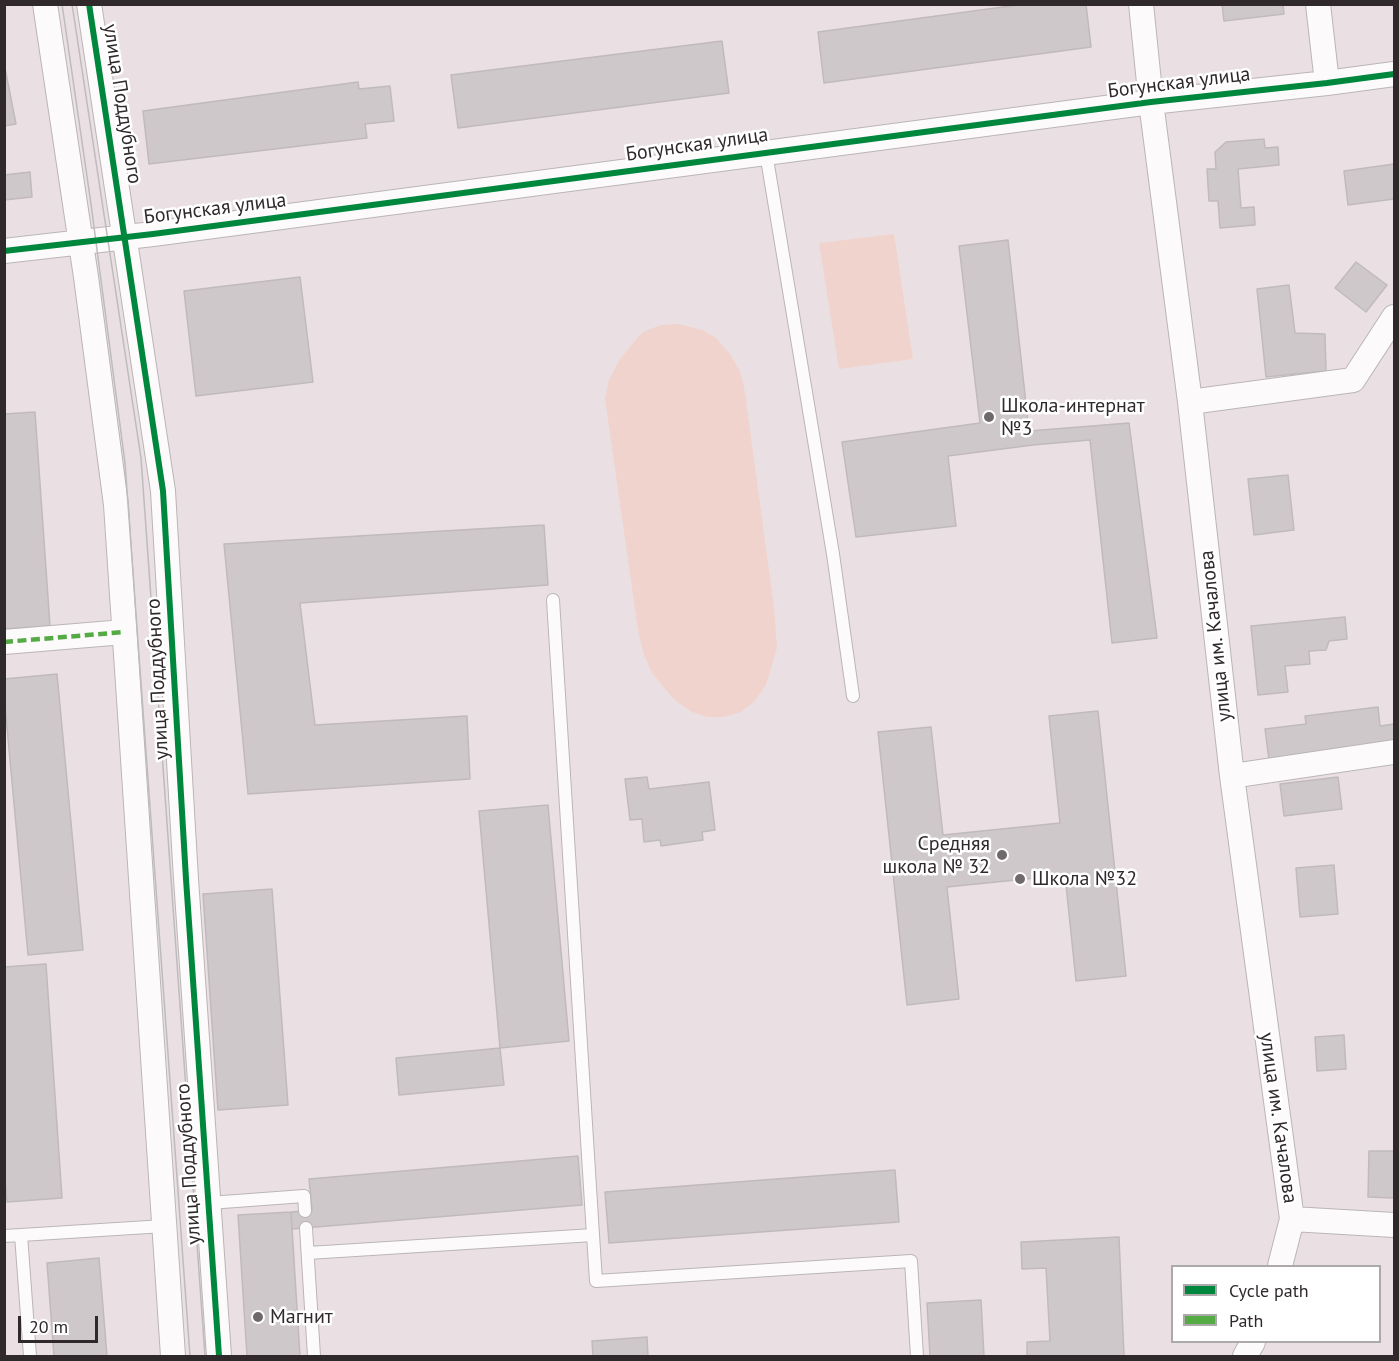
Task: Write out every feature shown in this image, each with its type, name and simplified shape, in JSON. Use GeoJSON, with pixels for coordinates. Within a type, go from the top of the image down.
{"type":"FeatureCollection","features":[{"type":"Feature","properties":{"kind":"street","name":"улица Поддубного"},"geometry":{"type":"LineString","coordinates":[[45,4],[87,277],[116,505],[172,1356]]}},
{"type":"Feature","properties":{"kind":"street","name":"улица Поддубного"},"geometry":{"type":"LineString","coordinates":[[89,4],[163,491],[185,867],[219,1356]]}},
{"type":"Feature","properties":{"kind":"street","name":"улица им. Качалова"},"geometry":{"type":"LineString","coordinates":[[1140,4],[1190,402],[1232,776],[1292,1219],[1280,1265]]}},
{"type":"Feature","properties":{"kind":"street"},"geometry":{"type":"LineString","coordinates":[[1318,4],[1327,83]]}},
{"type":"Feature","properties":{"kind":"street","name":"Богунская улица"},"geometry":{"type":"LineString","coordinates":[[4,251],[81,243],[1151,102],[1395,74]]}},
{"type":"Feature","properties":{"kind":"street"},"geometry":{"type":"LineString","coordinates":[[1190,402],[1353,380],[1395,317]]}},
{"type":"Feature","properties":{"kind":"street"},"geometry":{"type":"LineString","coordinates":[[4,642],[124,632]]}},
{"type":"Feature","properties":{"kind":"street"},"geometry":{"type":"LineString","coordinates":[[1232,776],[1395,752]]}},
{"type":"Feature","properties":{"kind":"street"},"geometry":{"type":"LineString","coordinates":[[1292,1219],[1395,1225]]}},
{"type":"Feature","properties":{"kind":"lane"},"geometry":{"type":"LineString","coordinates":[[766,153],[833,554],[853,696]]}},
{"type":"Feature","properties":{"kind":"lane"},"geometry":{"type":"LineString","coordinates":[[553,600],[596,1281],[911,1261],[917,1356]]}},
{"type":"Feature","properties":{"kind":"lane"},"geometry":{"type":"LineString","coordinates":[[208,1203],[304,1196],[305,1210]]}},
{"type":"Feature","properties":{"kind":"lane"},"geometry":{"type":"LineString","coordinates":[[4,1236],[164,1226]]}},
{"type":"Feature","properties":{"kind":"lane"},"geometry":{"type":"LineString","coordinates":[[306,1228],[314,1356]]}},
{"type":"Feature","properties":{"kind":"lane"},"geometry":{"type":"LineString","coordinates":[[21,1235],[30,1356]]}},
{"type":"Feature","properties":{"kind":"lane"},"geometry":{"type":"LineString","coordinates":[[308,1253],[593,1235]]}},
{"type":"Feature","properties":{"kind":"shaded area"},"geometry":{"type":"Polygon","coordinates":[[[894,234],[913,359],[839,369],[819,243],[894,234]]]}},
{"type":"Feature","properties":{"kind":"shaded area"},"geometry":{"type":"Polygon","coordinates":[[[679,324],[702,330],[716,338],[731,355],[740,372],[744,386],[774,607],[777,648],[766,685],[754,702],[741,712],[723,717],[707,717],[692,712],[677,702],[651,671],[643,652],[605,399],[609,380],[619,361],[643,332],[661,325],[679,324]]]}},
{"type":"Feature","properties":{"kind":"building"},"geometry":{"type":"Polygon","coordinates":[[[1025,4],[1086,4],[1091,47],[824,83],[818,32],[1025,4]]]}},
{"type":"Feature","properties":{"kind":"building"},"geometry":{"type":"Polygon","coordinates":[[[1222,4],[1283,4],[1284,14],[1224,21],[1222,4]]]}},
{"type":"Feature","properties":{"kind":"building"},"geometry":{"type":"Polygon","coordinates":[[[722,41],[729,93],[458,128],[451,75],[722,41]]]}},
{"type":"Feature","properties":{"kind":"building"},"geometry":{"type":"Polygon","coordinates":[[[4,63],[16,124],[4,126],[4,63]]]}},
{"type":"Feature","properties":{"kind":"building"},"geometry":{"type":"Polygon","coordinates":[[[358,82],[359,89],[390,86],[394,121],[365,124],[367,138],[149,164],[143,111],[358,82]]]}},
{"type":"Feature","properties":{"kind":"building"},"geometry":{"type":"Polygon","coordinates":[[[1264,139],[1265,148],[1278,147],[1279,165],[1238,169],[1241,208],[1254,207],[1255,225],[1220,228],[1218,201],[1209,201],[1207,169],[1216,169],[1215,152],[1226,142],[1264,139]]]}},
{"type":"Feature","properties":{"kind":"building"},"geometry":{"type":"Polygon","coordinates":[[[1394,164],[1394,199],[1348,205],[1344,171],[1394,164]]]}},
{"type":"Feature","properties":{"kind":"building"},"geometry":{"type":"Polygon","coordinates":[[[30,172],[32,197],[4,200],[4,175],[30,172]]]}},
{"type":"Feature","properties":{"kind":"building"},"geometry":{"type":"Polygon","coordinates":[[[1008,240],[1029,431],[1129,423],[1157,638],[1112,643],[1090,440],[948,456],[956,526],[856,537],[842,442],[980,423],[959,246],[1008,240]]]}},
{"type":"Feature","properties":{"kind":"building"},"geometry":{"type":"Polygon","coordinates":[[[1356,262],[1387,285],[1366,312],[1335,288],[1356,262]]]}},
{"type":"Feature","properties":{"kind":"building"},"geometry":{"type":"Polygon","coordinates":[[[300,277],[313,382],[196,396],[184,291],[300,277]]]}},
{"type":"Feature","properties":{"kind":"building"},"geometry":{"type":"Polygon","coordinates":[[[1289,285],[1295,333],[1325,334],[1326,371],[1266,377],[1257,289],[1289,285]]]}},
{"type":"Feature","properties":{"kind":"building"},"geometry":{"type":"Polygon","coordinates":[[[35,412],[50,626],[4,629],[4,414],[35,412]]]}},
{"type":"Feature","properties":{"kind":"building"},"geometry":{"type":"Polygon","coordinates":[[[1288,475],[1294,530],[1254,535],[1248,479],[1288,475]]]}},
{"type":"Feature","properties":{"kind":"building"},"geometry":{"type":"Polygon","coordinates":[[[544,525],[548,585],[300,603],[315,725],[467,716],[470,779],[248,794],[224,544],[544,525]]]}},
{"type":"Feature","properties":{"kind":"building"},"geometry":{"type":"Polygon","coordinates":[[[1345,617],[1347,639],[1329,641],[1326,650],[1309,651],[1310,664],[1285,666],[1288,692],[1258,695],[1251,626],[1345,617]]]}},
{"type":"Feature","properties":{"kind":"building"},"geometry":{"type":"Polygon","coordinates":[[[57,674],[83,950],[28,955],[4,679],[57,674]]]}},
{"type":"Feature","properties":{"kind":"building"},"geometry":{"type":"Polygon","coordinates":[[[1378,707],[1380,726],[1394,724],[1394,745],[1269,760],[1265,729],[1306,724],[1305,716],[1378,707]]]}},
{"type":"Feature","properties":{"kind":"building","name":"Средняя школа № 32"},"geometry":{"type":"Polygon","coordinates":[[[1098,711],[1126,976],[1076,981],[1065,875],[947,887],[959,999],[907,1005],[878,732],[931,727],[943,835],[1060,823],[1049,716],[1098,711]]]}},
{"type":"Feature","properties":{"kind":"building"},"geometry":{"type":"Polygon","coordinates":[[[647,777],[649,789],[709,782],[715,830],[702,832],[703,840],[661,846],[660,840],[644,842],[642,819],[630,820],[625,779],[647,777]]]}},
{"type":"Feature","properties":{"kind":"building"},"geometry":{"type":"Polygon","coordinates":[[[1338,777],[1342,809],[1284,816],[1280,784],[1338,777]]]}},
{"type":"Feature","properties":{"kind":"building"},"geometry":{"type":"Polygon","coordinates":[[[548,805],[569,1041],[500,1048],[479,811],[548,805]]]}},
{"type":"Feature","properties":{"kind":"building"},"geometry":{"type":"Polygon","coordinates":[[[1334,865],[1338,914],[1300,917],[1296,868],[1334,865]]]}},
{"type":"Feature","properties":{"kind":"building"},"geometry":{"type":"Polygon","coordinates":[[[272,889],[288,1105],[218,1110],[203,894],[272,889]]]}},
{"type":"Feature","properties":{"kind":"building"},"geometry":{"type":"Polygon","coordinates":[[[46,964],[62,1198],[7,1202],[4,1168],[4,967],[46,964]]]}},
{"type":"Feature","properties":{"kind":"building"},"geometry":{"type":"Polygon","coordinates":[[[1344,1035],[1346,1069],[1317,1071],[1315,1037],[1344,1035]]]}},
{"type":"Feature","properties":{"kind":"building"},"geometry":{"type":"Polygon","coordinates":[[[500,1048],[504,1085],[399,1095],[396,1058],[500,1048]]]}},
{"type":"Feature","properties":{"kind":"building"},"geometry":{"type":"Polygon","coordinates":[[[1369,1151],[1394,1151],[1394,1198],[1368,1197],[1369,1151]]]}},
{"type":"Feature","properties":{"kind":"building"},"geometry":{"type":"Polygon","coordinates":[[[578,1156],[582,1205],[292,1229],[291,1212],[312,1210],[309,1179],[578,1156]]]}},
{"type":"Feature","properties":{"kind":"building"},"geometry":{"type":"Polygon","coordinates":[[[895,1170],[899,1222],[609,1243],[605,1192],[895,1170]]]}},
{"type":"Feature","properties":{"kind":"building"},"geometry":{"type":"Polygon","coordinates":[[[291,1212],[300,1356],[247,1356],[238,1215],[291,1212]]]}},
{"type":"Feature","properties":{"kind":"building"},"geometry":{"type":"Polygon","coordinates":[[[1119,1237],[1124,1356],[1027,1356],[1027,1342],[1050,1341],[1046,1268],[1022,1269],[1021,1242],[1119,1237]]]}},
{"type":"Feature","properties":{"kind":"building"},"geometry":{"type":"Polygon","coordinates":[[[99,1258],[107,1356],[54,1356],[47,1263],[99,1258]]]}},
{"type":"Feature","properties":{"kind":"building"},"geometry":{"type":"Polygon","coordinates":[[[981,1300],[984,1356],[930,1356],[927,1303],[981,1300]]]}},
{"type":"Feature","properties":{"kind":"building"},"geometry":{"type":"Polygon","coordinates":[[[647,1337],[648,1356],[593,1356],[592,1341],[647,1337]]]}},
{"type":"Feature","properties":{"kind":"tram line"},"geometry":{"type":"LineString","coordinates":[[62,4],[125,463],[190,1356]]}},
{"type":"Feature","properties":{"kind":"tram line"},"geometry":{"type":"LineString","coordinates":[[72,4],[141,458],[205,1356]]}},
{"type":"Feature","properties":{"kind":"marked path"},"geometry":{"type":"LineString","coordinates":[[4,642],[124,632]]}},
{"type":"Feature","properties":{"kind":"cycle path"},"geometry":{"type":"LineString","coordinates":[[89,4],[163,491],[186,879],[219,1356]]}},
{"type":"Feature","properties":{"kind":"cycle path"},"geometry":{"type":"LineString","coordinates":[[4,251],[153,234],[1151,102],[1394,74]]}},
{"type":"Feature","properties":{"kind":"place","name":"Школа-интернат №3"},"geometry":{"type":"Point","coordinates":[989,417]}},
{"type":"Feature","properties":{"kind":"place","name":"Средняя школа № 32"},"geometry":{"type":"Point","coordinates":[1002,855]}},
{"type":"Feature","properties":{"kind":"place","name":"Школа №32"},"geometry":{"type":"Point","coordinates":[1020,879]}},
{"type":"Feature","properties":{"kind":"place","name":"Магнит"},"geometry":{"type":"Point","coordinates":[258,1317]}}]}
